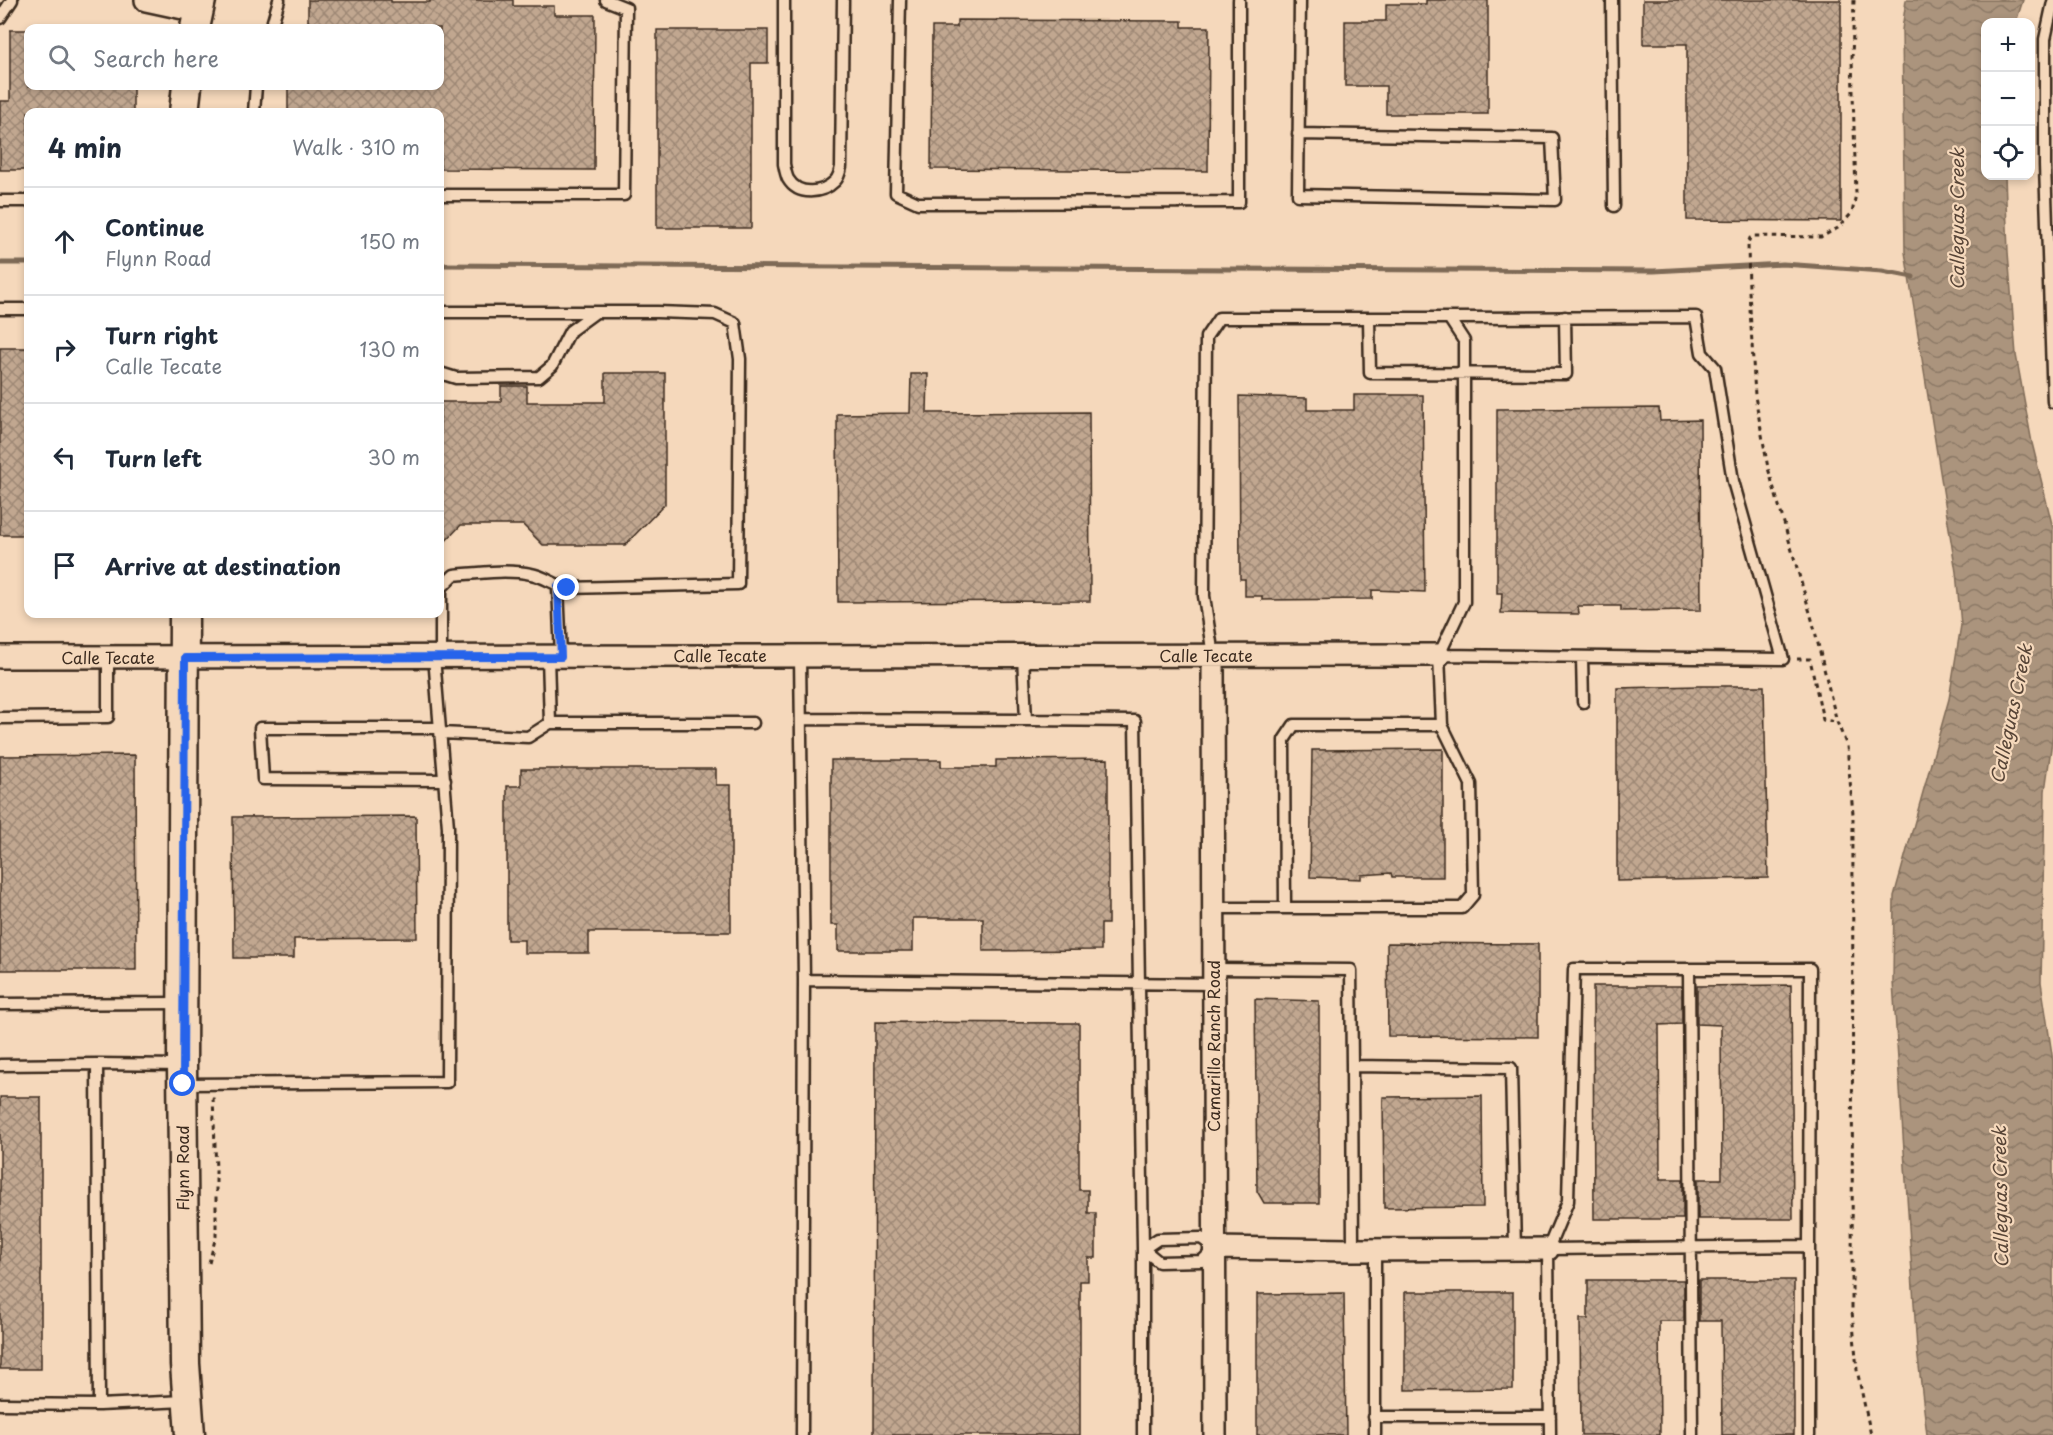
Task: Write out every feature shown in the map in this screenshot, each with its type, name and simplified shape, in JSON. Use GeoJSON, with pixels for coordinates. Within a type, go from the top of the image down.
{"type":"FeatureCollection","features":[{"type":"Feature","properties":{"kind":"main road"},"geometry":{"type":"LineString","coordinates":[[184,108],[187,90]]}},
{"type":"Feature","properties":{"kind":"main road","name":"Flynn Road"},"geometry":{"type":"LineString","coordinates":[[184,618],[182,1003],[186,1401],[190,1435]]}},
{"type":"Feature","properties":{"kind":"street"},"geometry":{"type":"LineString","coordinates":[[146,0],[198,13]]}},
{"type":"Feature","properties":{"kind":"street","name":"Calle Tecate"},"geometry":{"type":"LineString","coordinates":[[0,657],[1439,655]]}},
{"type":"Feature","properties":{"kind":"street","name":"Camarillo Ranch Road"},"geometry":{"type":"LineString","coordinates":[[1213,656],[1215,1435]]}},
{"type":"Feature","properties":{"kind":"street"},"geometry":{"type":"LineString","coordinates":[[1215,1248],[1548,1249]]}},
{"type":"Feature","properties":{"kind":"lane"},"geometry":{"type":"LineString","coordinates":[[0,18],[12,0]]}},
{"type":"Feature","properties":{"kind":"lane"},"geometry":{"type":"LineString","coordinates":[[272,24],[279,0]]}},
{"type":"Feature","properties":{"kind":"lane"},"geometry":{"type":"LineString","coordinates":[[444,195],[624,195],[627,4],[606,0]]}},
{"type":"Feature","properties":{"kind":"lane"},"geometry":{"type":"LineString","coordinates":[[784,0],[784,164],[787,178],[797,189],[810,192],[826,188],[837,179],[841,167],[843,0]]}},
{"type":"Feature","properties":{"kind":"lane"},"geometry":{"type":"LineString","coordinates":[[900,0],[896,193],[918,203],[1239,202],[1239,0]]}},
{"type":"Feature","properties":{"kind":"lane"},"geometry":{"type":"LineString","coordinates":[[1298,134],[1552,138],[1555,200],[1298,195],[1298,134],[1300,0]]}},
{"type":"Feature","properties":{"kind":"lane"},"geometry":{"type":"LineString","coordinates":[[1612,0],[1614,206]]}},
{"type":"Feature","properties":{"kind":"lane"},"geometry":{"type":"LineString","coordinates":[[2053,2],[2044,39],[2045,165],[2053,402]]}},
{"type":"Feature","properties":{"kind":"lane"},"geometry":{"type":"LineString","coordinates":[[254,108],[256,90]]}},
{"type":"Feature","properties":{"kind":"lane"},"geometry":{"type":"LineString","coordinates":[[0,201],[24,201]]}},
{"type":"Feature","properties":{"kind":"lane"},"geometry":{"type":"LineString","coordinates":[[0,309],[24,309]]}},
{"type":"Feature","properties":{"kind":"lane"},"geometry":{"type":"LineString","coordinates":[[444,312],[715,314],[735,323],[740,359],[738,584],[567,588],[532,574],[495,572],[454,575],[444,585]]}},
{"type":"Feature","properties":{"kind":"lane"},"geometry":{"type":"LineString","coordinates":[[444,375],[456,378],[539,377],[552,366],[570,331],[597,312]]}},
{"type":"Feature","properties":{"kind":"lane"},"geometry":{"type":"LineString","coordinates":[[1369,318],[1370,373],[1566,374],[1565,317]]}},
{"type":"Feature","properties":{"kind":"lane"},"geometry":{"type":"LineString","coordinates":[[1213,656],[1204,596],[1206,337],[1219,318],[1696,317],[1702,353],[1715,368],[1733,481],[1783,659],[1439,655]]}},
{"type":"Feature","properties":{"kind":"lane"},"geometry":{"type":"LineString","coordinates":[[1214,908],[1462,908],[1473,895],[1471,784],[1442,725],[1439,655],[1464,602],[1464,341],[1449,318]]}},
{"type":"Feature","properties":{"kind":"lane"},"geometry":{"type":"LineString","coordinates":[[550,723],[558,586]]}},
{"type":"Feature","properties":{"kind":"lane"},"geometry":{"type":"LineString","coordinates":[[0,1065],[97,1064],[183,1074],[213,1084],[447,1082],[448,827],[440,730],[439,618]]}},
{"type":"Feature","properties":{"kind":"lane"},"geometry":{"type":"LineString","coordinates":[[800,656],[804,980],[802,1435]]}},
{"type":"Feature","properties":{"kind":"lane"},"geometry":{"type":"LineString","coordinates":[[1023,656],[1026,720]]}},
{"type":"Feature","properties":{"kind":"lane"},"geometry":{"type":"LineString","coordinates":[[1582,657],[1583,702]]}},
{"type":"Feature","properties":{"kind":"lane"},"geometry":{"type":"LineString","coordinates":[[0,718],[108,717],[108,658]]}},
{"type":"Feature","properties":{"kind":"lane"},"geometry":{"type":"LineString","coordinates":[[801,718],[1135,721],[1143,1249],[1143,1435]]}},
{"type":"Feature","properties":{"kind":"lane"},"geometry":{"type":"LineString","coordinates":[[445,780],[263,779],[260,729],[440,730],[528,736],[550,723],[753,723]]}},
{"type":"Feature","properties":{"kind":"lane"},"geometry":{"type":"LineString","coordinates":[[1285,908],[1284,740],[1294,725],[1442,725]]}},
{"type":"Feature","properties":{"kind":"lane"},"geometry":{"type":"LineString","coordinates":[[1550,1435],[1548,1249],[1568,1201],[1574,969],[1810,969],[1809,1435]]}},
{"type":"Feature","properties":{"kind":"lane"},"geometry":{"type":"LineString","coordinates":[[1689,969],[1692,1435]]}},
{"type":"Feature","properties":{"kind":"lane"},"geometry":{"type":"LineString","coordinates":[[804,980],[1140,984],[1215,976],[1351,970],[1353,1250]]}},
{"type":"Feature","properties":{"kind":"lane"},"geometry":{"type":"LineString","coordinates":[[0,1004],[182,1003]]}},
{"type":"Feature","properties":{"kind":"lane"},"geometry":{"type":"LineString","coordinates":[[97,1064],[99,1405]]}},
{"type":"Feature","properties":{"kind":"lane"},"geometry":{"type":"LineString","coordinates":[[1352,1066],[1511,1068],[1515,1250]]}},
{"type":"Feature","properties":{"kind":"lane"},"geometry":{"type":"LineString","coordinates":[[1201,1238],[1215,1248],[1202,1261],[1159,1262],[1143,1249],[1158,1239],[1201,1238]]}},
{"type":"Feature","properties":{"kind":"lane"},"geometry":{"type":"LineString","coordinates":[[1548,1249],[1809,1246]]}},
{"type":"Feature","properties":{"kind":"lane"},"geometry":{"type":"LineString","coordinates":[[1375,1250],[1375,1435]]}},
{"type":"Feature","properties":{"kind":"lane"},"geometry":{"type":"LineString","coordinates":[[0,1404],[99,1405],[186,1401]]}},
{"type":"Feature","properties":{"kind":"lane"},"geometry":{"type":"LineString","coordinates":[[1374,1417],[1550,1417]]}},
{"type":"Feature","properties":{"kind":"path"},"geometry":{"type":"LineString","coordinates":[[1854,0],[1852,59],[1856,194],[1852,213],[1838,228],[1821,237],[1754,236],[1748,243],[1755,396],[1768,468],[1813,623],[1837,722],[1847,746],[1853,814],[1852,1311],[1857,1370],[1871,1435]]}},
{"type":"Feature","properties":{"kind":"path"},"geometry":{"type":"LineString","coordinates":[[1783,659],[1810,659],[1824,720],[1837,722]]}},
{"type":"Feature","properties":{"kind":"path"},"geometry":{"type":"LineString","coordinates":[[207,1272],[216,1236],[213,1084]]}},
{"type":"Feature","properties":{"kind":"water","name":"Calleguas Creek"},"geometry":{"type":"Polygon","coordinates":[[[1906,0],[2023,0],[2017,18],[1981,18],[1981,180],[2005,180],[2016,355],[2032,443],[2053,528],[2053,734],[2045,791],[2041,982],[2053,1061],[2053,1435],[1927,1435],[1917,1349],[1893,982],[1894,896],[1949,699],[1961,625],[1956,572],[1905,252],[1902,30],[1906,0]]]}},
{"type":"Feature","properties":{"kind":"building"},"geometry":{"type":"Polygon","coordinates":[[[308,0],[430,2],[430,0],[513,0],[513,6],[554,6],[554,15],[595,15],[594,170],[444,169],[444,108],[288,108],[288,90],[444,90],[444,24],[308,24],[308,0]]]}},
{"type":"Feature","properties":{"kind":"building"},"geometry":{"type":"Polygon","coordinates":[[[1426,0],[1488,0],[1488,114],[1386,114],[1386,86],[1345,86],[1345,21],[1386,21],[1386,4],[1426,4],[1426,0]]]}},
{"type":"Feature","properties":{"kind":"building"},"geometry":{"type":"Polygon","coordinates":[[[1643,0],[1841,0],[1841,221],[1687,220],[1687,44],[1643,44],[1643,0]]]}},
{"type":"Feature","properties":{"kind":"building"},"geometry":{"type":"Polygon","coordinates":[[[957,20],[1182,21],[1182,27],[1209,27],[1208,171],[931,169],[932,27],[957,27],[957,20]]]}},
{"type":"Feature","properties":{"kind":"building"},"geometry":{"type":"Polygon","coordinates":[[[10,30],[24,30],[24,90],[133,90],[133,108],[24,108],[24,170],[0,170],[0,101],[10,101],[10,30]]]}},
{"type":"Feature","properties":{"kind":"building"},"geometry":{"type":"Polygon","coordinates":[[[657,30],[768,30],[768,63],[751,63],[751,228],[657,228],[657,30]]]}},
{"type":"Feature","properties":{"kind":"building"},"geometry":{"type":"Polygon","coordinates":[[[0,348],[24,348],[24,535],[0,535],[0,348]]]}},
{"type":"Feature","properties":{"kind":"building"},"geometry":{"type":"Polygon","coordinates":[[[605,373],[665,373],[665,504],[625,545],[543,545],[523,525],[461,525],[444,543],[444,402],[501,402],[501,386],[527,386],[527,402],[605,402],[605,373]]]}},
{"type":"Feature","properties":{"kind":"building"},"geometry":{"type":"Polygon","coordinates":[[[911,374],[928,374],[927,413],[1089,412],[1090,601],[838,602],[837,414],[910,413],[911,374]]]}},
{"type":"Feature","properties":{"kind":"building"},"geometry":{"type":"Polygon","coordinates":[[[1354,395],[1423,395],[1425,592],[1372,590],[1372,599],[1262,600],[1262,596],[1245,596],[1245,579],[1240,579],[1239,396],[1307,398],[1307,410],[1354,410],[1354,395]]]}},
{"type":"Feature","properties":{"kind":"building"},"geometry":{"type":"Polygon","coordinates":[[[1659,408],[1660,421],[1700,420],[1701,610],[1621,611],[1621,606],[1578,606],[1579,614],[1501,613],[1502,593],[1497,593],[1497,409],[1659,408]]]}},
{"type":"Feature","properties":{"kind":"building"},"geometry":{"type":"Polygon","coordinates":[[[1764,686],[1768,878],[1617,881],[1617,688],[1764,686]]]}},
{"type":"Feature","properties":{"kind":"building"},"geometry":{"type":"Polygon","coordinates":[[[1443,749],[1443,877],[1392,877],[1391,873],[1361,875],[1361,879],[1310,877],[1312,750],[1443,749]]]}},
{"type":"Feature","properties":{"kind":"building"},"geometry":{"type":"Polygon","coordinates":[[[135,755],[136,970],[0,970],[0,756],[135,755]]]}},
{"type":"Feature","properties":{"kind":"building"},"geometry":{"type":"Polygon","coordinates":[[[1108,759],[1108,924],[1101,924],[1101,950],[983,951],[983,918],[913,918],[913,951],[838,951],[838,925],[831,925],[831,760],[941,760],[941,767],[996,767],[996,760],[1108,759]]]}},
{"type":"Feature","properties":{"kind":"building"},"geometry":{"type":"Polygon","coordinates":[[[521,769],[716,769],[716,785],[731,785],[731,932],[589,932],[589,953],[524,953],[524,940],[507,940],[507,786],[521,786],[521,769]]]}},
{"type":"Feature","properties":{"kind":"building"},"geometry":{"type":"Polygon","coordinates":[[[416,816],[417,938],[294,939],[294,958],[234,958],[233,817],[416,816]]]}},
{"type":"Feature","properties":{"kind":"building"},"geometry":{"type":"Polygon","coordinates":[[[1387,943],[1538,944],[1538,1037],[1388,1036],[1387,943]]]}},
{"type":"Feature","properties":{"kind":"building"},"geometry":{"type":"Polygon","coordinates":[[[1791,985],[1793,1219],[1698,1219],[1698,1179],[1722,1179],[1721,1025],[1697,1024],[1697,986],[1791,985]]]}},
{"type":"Feature","properties":{"kind":"building"},"geometry":{"type":"Polygon","coordinates":[[[1593,986],[1682,986],[1682,1024],[1659,1025],[1660,1179],[1683,1179],[1683,1219],[1594,1219],[1593,986]]]}},
{"type":"Feature","properties":{"kind":"building"},"geometry":{"type":"Polygon","coordinates":[[[1255,999],[1319,1001],[1319,1203],[1264,1203],[1257,1191],[1255,999]]]}},
{"type":"Feature","properties":{"kind":"building"},"geometry":{"type":"Polygon","coordinates":[[[875,1022],[1079,1023],[1079,1190],[1088,1190],[1088,1213],[1096,1213],[1096,1258],[1088,1258],[1088,1281],[1080,1281],[1080,1435],[874,1435],[875,1022]]]}},
{"type":"Feature","properties":{"kind":"building"},"geometry":{"type":"Polygon","coordinates":[[[1482,1096],[1483,1207],[1384,1208],[1383,1097],[1482,1096]]]}},
{"type":"Feature","properties":{"kind":"building"},"geometry":{"type":"Polygon","coordinates":[[[0,1097],[41,1097],[41,1369],[0,1369],[0,1097]]]}},
{"type":"Feature","properties":{"kind":"building"},"geometry":{"type":"Polygon","coordinates":[[[1588,1280],[1684,1280],[1684,1321],[1659,1321],[1660,1435],[1581,1435],[1580,1319],[1588,1319],[1588,1280]]]}},
{"type":"Feature","properties":{"kind":"building"},"geometry":{"type":"Polygon","coordinates":[[[1699,1280],[1794,1280],[1794,1435],[1722,1435],[1721,1321],[1699,1321],[1699,1280]]]}},
{"type":"Feature","properties":{"kind":"building"},"geometry":{"type":"Polygon","coordinates":[[[1405,1292],[1513,1292],[1513,1389],[1405,1390],[1405,1292]]]}},
{"type":"Feature","properties":{"kind":"building"},"geometry":{"type":"Polygon","coordinates":[[[1344,1293],[1346,1435],[1257,1435],[1257,1294],[1344,1293]]]}},
{"type":"Feature","properties":{"kind":"waterway"},"geometry":{"type":"LineString","coordinates":[[0,263],[24,263]]}},
{"type":"Feature","properties":{"kind":"waterway"},"geometry":{"type":"LineString","coordinates":[[444,265],[1654,271],[1783,264],[1882,271],[1913,277]]}},
{"type":"Feature","properties":{"kind":"route"},"geometry":{"type":"LineString","coordinates":[[183,1084],[185,658],[561,657],[558,586],[567,588]]}}]}
